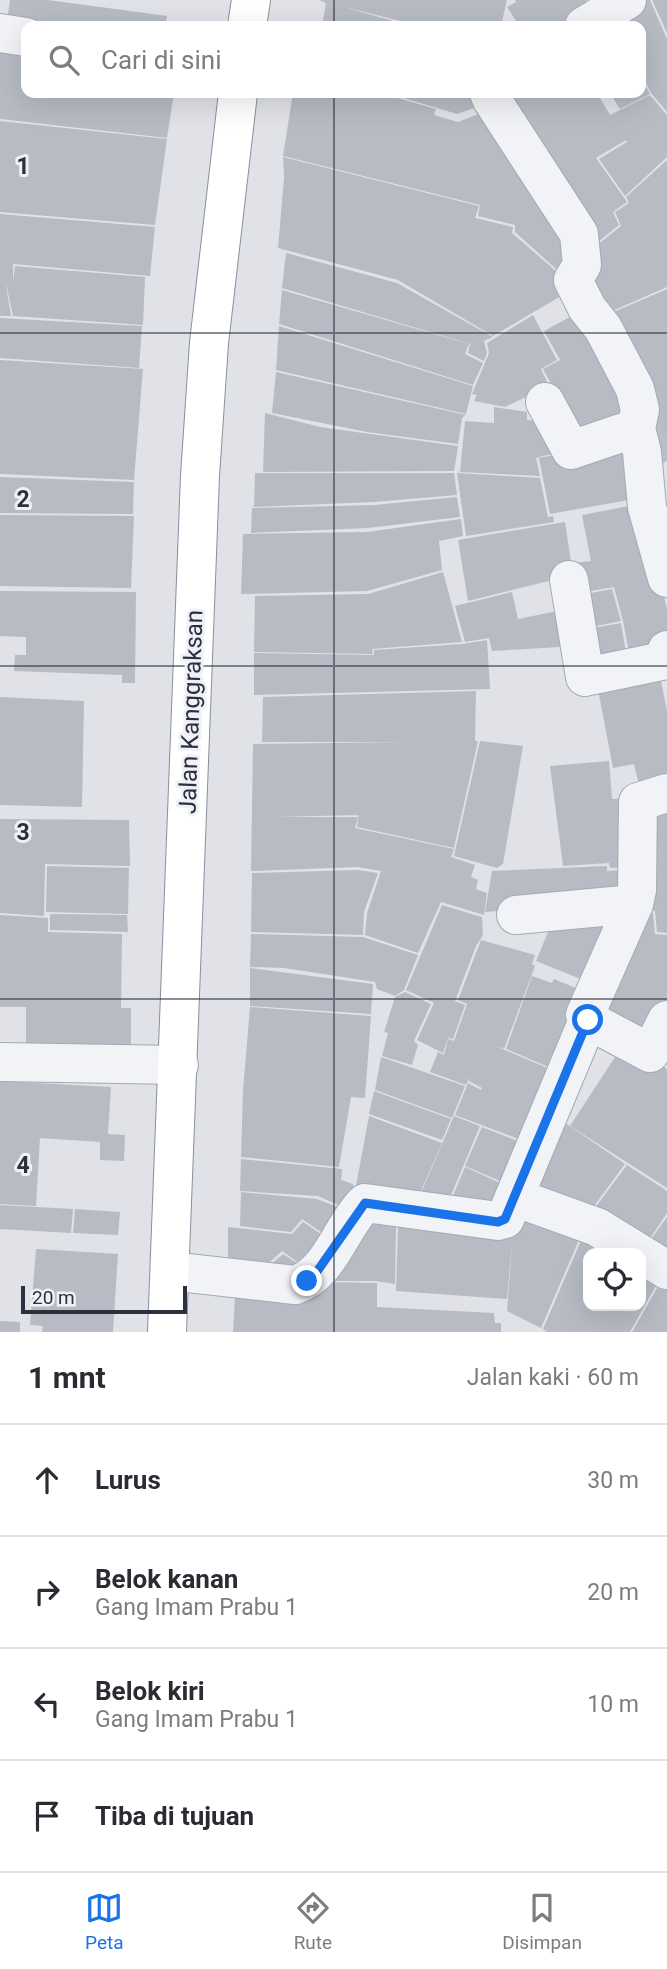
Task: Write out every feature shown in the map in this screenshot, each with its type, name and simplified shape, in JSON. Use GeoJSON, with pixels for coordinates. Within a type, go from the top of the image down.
{"type":"FeatureCollection","features":[{"type":"Feature","properties":{"kind":"highway"},"geometry":{"type":"LineString","coordinates":[[248,21],[251,0]]}},
{"type":"Feature","properties":{"kind":"highway","name":"Jalan Kanggraksan"},"geometry":{"type":"LineString","coordinates":[[167,1332],[200,476],[209,343],[237,98]]}},
{"type":"Feature","properties":{"kind":"street"},"geometry":{"type":"LineString","coordinates":[[592,21],[627,0]]}},
{"type":"Feature","properties":{"kind":"street"},"geometry":{"type":"LineString","coordinates":[[0,33],[21,36]]}},
{"type":"Feature","properties":{"kind":"street"},"geometry":{"type":"LineString","coordinates":[[491,98],[579,234],[582,265],[573,280],[587,308],[603,328],[635,389],[644,442],[647,508],[667,578]]}},
{"type":"Feature","properties":{"kind":"street"},"geometry":{"type":"LineString","coordinates":[[545,402],[571,450],[644,442]]}},
{"type":"Feature","properties":{"kind":"street"},"geometry":{"type":"LineString","coordinates":[[569,580],[585,677],[665,667]]}},
{"type":"Feature","properties":{"kind":"street"},"geometry":{"type":"LineString","coordinates":[[661,1047],[642,1047],[588,1020],[585,1015],[634,904],[637,890],[638,802],[667,793]]}},
{"type":"Feature","properties":{"kind":"street"},"geometry":{"type":"LineString","coordinates":[[516,915],[634,904]]}},
{"type":"Feature","properties":{"kind":"street"},"geometry":{"type":"LineString","coordinates":[[170,1272],[295,1285],[307,1281],[318,1270],[365,1203],[498,1222],[510,1208],[588,1020]]}},
{"type":"Feature","properties":{"kind":"street"},"geometry":{"type":"LineString","coordinates":[[0,1062],[179,1065]]}},
{"type":"Feature","properties":{"kind":"street"},"geometry":{"type":"LineString","coordinates":[[510,1208],[597,1227],[667,1270]]}},
{"type":"Feature","properties":{"kind":"building"},"geometry":{"type":"Polygon","coordinates":[[[10,0],[48,0],[167,16],[166,21],[21,21],[21,27],[6,27],[10,0]]]}},
{"type":"Feature","properties":{"kind":"building"},"geometry":{"type":"Polygon","coordinates":[[[319,0],[507,0],[502,21],[401,21],[340,6],[393,21],[323,21],[326,3],[319,0]]]}},
{"type":"Feature","properties":{"kind":"building"},"geometry":{"type":"Polygon","coordinates":[[[515,0],[586,0],[596,17],[588,21],[516,21],[507,7],[516,2],[515,0]]]}},
{"type":"Feature","properties":{"kind":"building"},"geometry":{"type":"Polygon","coordinates":[[[639,0],[650,0],[667,39],[667,112],[646,84],[646,21],[618,21],[639,0]]]}},
{"type":"Feature","properties":{"kind":"building"},"geometry":{"type":"Polygon","coordinates":[[[652,0],[667,0],[667,33],[652,0]]]}},
{"type":"Feature","properties":{"kind":"building"},"geometry":{"type":"Polygon","coordinates":[[[0,43],[21,46],[21,98],[173,98],[167,138],[0,119],[0,43]]]}},
{"type":"Feature","properties":{"kind":"building"},"geometry":{"type":"Polygon","coordinates":[[[650,95],[667,115],[667,157],[625,196],[599,159],[627,142],[626,140],[596,158],[627,202],[613,212],[619,225],[586,252],[498,98],[600,98],[610,115],[650,95]]]}},
{"type":"Feature","properties":{"kind":"building"},"geometry":{"type":"Polygon","coordinates":[[[292,98],[398,98],[436,109],[434,115],[458,122],[489,110],[572,232],[565,277],[515,232],[515,225],[478,216],[480,205],[283,156],[292,98]]]}},
{"type":"Feature","properties":{"kind":"building"},"geometry":{"type":"Polygon","coordinates":[[[404,98],[485,98],[486,104],[457,114],[404,98]]]}},
{"type":"Feature","properties":{"kind":"building"},"geometry":{"type":"Polygon","coordinates":[[[613,98],[642,98],[620,109],[613,98]]]}},
{"type":"Feature","properties":{"kind":"building"},"geometry":{"type":"Polygon","coordinates":[[[0,121],[167,139],[155,225],[0,212],[0,121]]]}},
{"type":"Feature","properties":{"kind":"building"},"geometry":{"type":"Polygon","coordinates":[[[283,157],[479,206],[475,218],[513,227],[512,233],[564,278],[566,293],[493,336],[398,280],[278,248],[284,178],[283,157]]]}},
{"type":"Feature","properties":{"kind":"building"},"geometry":{"type":"Polygon","coordinates":[[[667,160],[667,287],[601,316],[587,253],[621,226],[615,212],[629,203],[626,197],[667,160]]]}},
{"type":"Feature","properties":{"kind":"building"},"geometry":{"type":"Polygon","coordinates":[[[0,214],[155,227],[150,276],[13,264],[13,282],[15,266],[145,277],[143,325],[13,316],[5,279],[11,316],[0,316],[0,214]]]}},
{"type":"Feature","properties":{"kind":"building"},"geometry":{"type":"Polygon","coordinates":[[[286,253],[397,283],[493,337],[484,341],[487,353],[484,361],[468,353],[470,344],[282,288],[286,253]]]}},
{"type":"Feature","properties":{"kind":"building"},"geometry":{"type":"Polygon","coordinates":[[[667,289],[667,458],[658,461],[602,317],[667,289]]]}},
{"type":"Feature","properties":{"kind":"building"},"geometry":{"type":"Polygon","coordinates":[[[282,290],[469,344],[465,354],[483,363],[473,385],[279,324],[282,290]]]}},
{"type":"Feature","properties":{"kind":"building"},"geometry":{"type":"Polygon","coordinates":[[[579,312],[635,416],[584,444],[543,369],[560,360],[544,331],[579,312]]]}},
{"type":"Feature","properties":{"kind":"building"},"geometry":{"type":"Polygon","coordinates":[[[533,315],[557,360],[541,369],[549,386],[505,407],[474,401],[477,395],[472,394],[489,353],[487,343],[533,315]]]}},
{"type":"Feature","properties":{"kind":"building"},"geometry":{"type":"Polygon","coordinates":[[[0,318],[142,326],[139,368],[0,358],[0,318]]]}},
{"type":"Feature","properties":{"kind":"building"},"geometry":{"type":"Polygon","coordinates":[[[279,326],[473,386],[466,414],[276,370],[279,326]]]}},
{"type":"Feature","properties":{"kind":"building"},"geometry":{"type":"Polygon","coordinates":[[[0,360],[143,369],[134,480],[0,474],[0,360]]]}},
{"type":"Feature","properties":{"kind":"building"},"geometry":{"type":"Polygon","coordinates":[[[276,372],[466,415],[462,418],[458,444],[367,432],[272,413],[276,372]]]}},
{"type":"Feature","properties":{"kind":"building"},"geometry":{"type":"Polygon","coordinates":[[[494,407],[527,412],[527,420],[550,422],[552,454],[536,458],[540,476],[460,472],[465,421],[494,423],[494,407]]]}},
{"type":"Feature","properties":{"kind":"building"},"geometry":{"type":"Polygon","coordinates":[[[265,413],[320,427],[458,446],[454,471],[263,472],[265,413]]]}},
{"type":"Feature","properties":{"kind":"building"},"geometry":{"type":"Polygon","coordinates":[[[630,440],[640,498],[550,514],[539,458],[630,440]]]}},
{"type":"Feature","properties":{"kind":"building"},"geometry":{"type":"Polygon","coordinates":[[[255,473],[454,473],[457,495],[254,507],[255,473]]]}},
{"type":"Feature","properties":{"kind":"building"},"geometry":{"type":"Polygon","coordinates":[[[457,473],[540,478],[548,517],[553,516],[554,522],[466,536],[457,473]]]}},
{"type":"Feature","properties":{"kind":"building"},"geometry":{"type":"Polygon","coordinates":[[[0,477],[134,482],[133,514],[0,513],[0,477]]]}},
{"type":"Feature","properties":{"kind":"building"},"geometry":{"type":"Polygon","coordinates":[[[457,497],[460,517],[368,528],[251,533],[252,508],[374,505],[457,497]]]}},
{"type":"Feature","properties":{"kind":"building"},"geometry":{"type":"Polygon","coordinates":[[[644,503],[667,610],[667,635],[631,664],[614,587],[574,594],[574,563],[591,561],[582,515],[644,503]]]}},
{"type":"Feature","properties":{"kind":"building"},"geometry":{"type":"Polygon","coordinates":[[[0,515],[134,516],[131,588],[0,586],[0,515]]]}},
{"type":"Feature","properties":{"kind":"building"},"geometry":{"type":"Polygon","coordinates":[[[461,519],[463,536],[439,541],[442,570],[367,591],[241,594],[243,534],[367,532],[461,519]]]}},
{"type":"Feature","properties":{"kind":"building"},"geometry":{"type":"Polygon","coordinates":[[[565,522],[573,575],[468,601],[458,540],[565,522]]]}},
{"type":"Feature","properties":{"kind":"building"},"geometry":{"type":"Polygon","coordinates":[[[443,572],[462,642],[372,649],[373,654],[254,652],[255,596],[368,594],[443,572]]]}},
{"type":"Feature","properties":{"kind":"building"},"geometry":{"type":"Polygon","coordinates":[[[612,589],[621,621],[581,629],[575,596],[612,589]]]}},
{"type":"Feature","properties":{"kind":"building"},"geometry":{"type":"Polygon","coordinates":[[[0,591],[136,592],[135,683],[122,683],[122,675],[14,671],[15,655],[26,655],[26,637],[0,636],[0,591]]]}},
{"type":"Feature","properties":{"kind":"building"},"geometry":{"type":"Polygon","coordinates":[[[512,592],[518,619],[562,610],[577,646],[492,651],[489,638],[465,642],[455,606],[512,592]]]}},
{"type":"Feature","properties":{"kind":"building"},"geometry":{"type":"Polygon","coordinates":[[[621,623],[628,664],[590,672],[582,630],[621,623]]]}},
{"type":"Feature","properties":{"kind":"building"},"geometry":{"type":"Polygon","coordinates":[[[487,640],[490,689],[254,695],[254,653],[374,655],[374,650],[487,640]]]}},
{"type":"Feature","properties":{"kind":"building"},"geometry":{"type":"Polygon","coordinates":[[[658,666],[667,711],[667,780],[639,785],[634,764],[613,768],[596,679],[658,666]]]}},
{"type":"Feature","properties":{"kind":"building"},"geometry":{"type":"Polygon","coordinates":[[[476,691],[475,741],[478,741],[454,848],[357,827],[359,815],[275,817],[358,817],[355,828],[454,849],[451,857],[475,865],[471,877],[478,880],[476,889],[487,893],[484,915],[441,902],[418,953],[365,935],[367,913],[381,871],[358,867],[251,871],[253,744],[407,742],[262,742],[263,697],[476,691]]]}},
{"type":"Feature","properties":{"kind":"building"},"geometry":{"type":"Polygon","coordinates":[[[0,697],[84,701],[82,807],[0,805],[0,697]]]}},
{"type":"Feature","properties":{"kind":"building"},"geometry":{"type":"Polygon","coordinates":[[[480,741],[523,746],[503,864],[497,868],[454,856],[480,741]]]}},
{"type":"Feature","properties":{"kind":"building"},"geometry":{"type":"Polygon","coordinates":[[[609,761],[612,799],[631,798],[633,867],[610,868],[609,863],[563,866],[550,766],[609,761]]]}},
{"type":"Feature","properties":{"kind":"building"},"geometry":{"type":"Polygon","coordinates":[[[667,810],[667,933],[657,932],[655,911],[651,910],[639,813],[667,810]]]}},
{"type":"Feature","properties":{"kind":"building"},"geometry":{"type":"Polygon","coordinates":[[[0,819],[129,820],[130,866],[45,864],[44,916],[0,913],[0,819]]]}},
{"type":"Feature","properties":{"kind":"building"},"geometry":{"type":"Polygon","coordinates":[[[47,866],[129,868],[128,914],[46,912],[47,866]]]}},
{"type":"Feature","properties":{"kind":"building"},"geometry":{"type":"Polygon","coordinates":[[[607,866],[607,871],[627,870],[630,901],[485,912],[492,871],[607,866]]]}},
{"type":"Feature","properties":{"kind":"building"},"geometry":{"type":"Polygon","coordinates":[[[358,870],[378,873],[364,912],[363,935],[251,932],[252,873],[358,870]]]}},
{"type":"Feature","properties":{"kind":"building"},"geometry":{"type":"Polygon","coordinates":[[[442,905],[482,917],[483,935],[476,946],[455,1001],[465,1005],[453,1039],[448,1038],[443,1053],[417,1040],[434,1003],[406,990],[442,905]]]}},
{"type":"Feature","properties":{"kind":"building"},"geometry":{"type":"Polygon","coordinates":[[[635,907],[653,913],[655,934],[667,935],[667,1014],[651,1045],[589,1015],[635,907]]]}},
{"type":"Feature","properties":{"kind":"building"},"geometry":{"type":"Polygon","coordinates":[[[556,913],[618,924],[593,984],[536,961],[556,913]]]}},
{"type":"Feature","properties":{"kind":"building"},"geometry":{"type":"Polygon","coordinates":[[[50,914],[127,915],[128,932],[50,930],[50,914]]]}},
{"type":"Feature","properties":{"kind":"building"},"geometry":{"type":"Polygon","coordinates":[[[0,915],[48,918],[48,932],[122,934],[121,1008],[131,1008],[131,1049],[26,1048],[26,1007],[0,1007],[0,915]]]}},
{"type":"Feature","properties":{"kind":"building"},"geometry":{"type":"Polygon","coordinates":[[[251,934],[363,937],[418,955],[404,990],[395,996],[377,989],[375,982],[284,968],[250,967],[251,934]]]}},
{"type":"Feature","properties":{"kind":"building"},"geometry":{"type":"Polygon","coordinates":[[[481,940],[535,955],[532,964],[535,966],[504,1049],[500,1048],[557,1072],[529,1143],[455,1115],[468,1083],[481,1090],[482,1088],[469,1081],[470,1077],[466,1085],[430,1072],[438,1052],[444,1055],[448,1039],[454,1041],[467,1004],[458,1000],[481,940]]]}},
{"type":"Feature","properties":{"kind":"building"},"geometry":{"type":"Polygon","coordinates":[[[250,968],[373,984],[371,1014],[250,1006],[250,968]]]}},
{"type":"Feature","properties":{"kind":"building"},"geometry":{"type":"Polygon","coordinates":[[[532,976],[552,983],[554,979],[588,993],[558,1071],[506,1049],[532,976]]]}},
{"type":"Feature","properties":{"kind":"building"},"geometry":{"type":"Polygon","coordinates":[[[405,992],[431,1004],[414,1041],[418,1045],[412,1065],[382,1056],[388,1033],[384,1032],[395,997],[405,992]]]}},
{"type":"Feature","properties":{"kind":"building"},"geometry":{"type":"Polygon","coordinates":[[[250,1007],[371,1016],[365,1098],[296,1093],[351,1097],[339,1167],[241,1157],[250,1007]]]}},
{"type":"Feature","properties":{"kind":"building"},"geometry":{"type":"Polygon","coordinates":[[[626,1040],[667,1069],[667,1188],[570,1126],[626,1040]]]}},
{"type":"Feature","properties":{"kind":"building"},"geometry":{"type":"Polygon","coordinates":[[[381,1057],[465,1086],[452,1118],[375,1090],[381,1057]]]}},
{"type":"Feature","properties":{"kind":"building"},"geometry":{"type":"Polygon","coordinates":[[[0,1081],[111,1087],[108,1134],[125,1135],[124,1161],[100,1160],[100,1142],[40,1138],[36,1206],[0,1204],[0,1081]]]}},
{"type":"Feature","properties":{"kind":"building"},"geometry":{"type":"Polygon","coordinates":[[[374,1091],[451,1119],[442,1140],[369,1114],[374,1091]]]}},
{"type":"Feature","properties":{"kind":"building"},"geometry":{"type":"Polygon","coordinates":[[[552,1114],[625,1164],[583,1221],[517,1192],[552,1114]]]}},
{"type":"Feature","properties":{"kind":"building"},"geometry":{"type":"Polygon","coordinates":[[[369,1116],[442,1143],[414,1207],[355,1191],[369,1116]]]}},
{"type":"Feature","properties":{"kind":"building"},"geometry":{"type":"Polygon","coordinates":[[[454,1116],[480,1126],[444,1212],[418,1200],[454,1116]]]}},
{"type":"Feature","properties":{"kind":"building"},"geometry":{"type":"Polygon","coordinates":[[[482,1127],[528,1145],[512,1186],[465,1166],[482,1127]]]}},
{"type":"Feature","properties":{"kind":"building"},"geometry":{"type":"Polygon","coordinates":[[[241,1159],[342,1169],[341,1180],[353,1184],[353,1191],[345,1208],[318,1196],[240,1191],[241,1159]]]}},
{"type":"Feature","properties":{"kind":"building"},"geometry":{"type":"Polygon","coordinates":[[[627,1165],[667,1191],[667,1213],[644,1248],[635,1248],[588,1217],[627,1165]]]}},
{"type":"Feature","properties":{"kind":"building"},"geometry":{"type":"Polygon","coordinates":[[[465,1167],[511,1188],[498,1219],[447,1210],[465,1167]]]}},
{"type":"Feature","properties":{"kind":"building"},"geometry":{"type":"Polygon","coordinates":[[[241,1192],[317,1199],[345,1210],[331,1239],[302,1219],[291,1232],[240,1226],[241,1192]]]}},
{"type":"Feature","properties":{"kind":"building"},"geometry":{"type":"Polygon","coordinates":[[[0,1205],[73,1209],[71,1233],[0,1229],[0,1205]]]}},
{"type":"Feature","properties":{"kind":"building"},"geometry":{"type":"Polygon","coordinates":[[[75,1209],[120,1212],[118,1235],[73,1233],[75,1209]]]}},
{"type":"Feature","properties":{"kind":"building"},"geometry":{"type":"Polygon","coordinates":[[[514,1209],[581,1235],[541,1328],[507,1311],[513,1232],[507,1299],[396,1291],[398,1227],[514,1209]]]}},
{"type":"Feature","properties":{"kind":"building"},"geometry":{"type":"Polygon","coordinates":[[[358,1213],[396,1226],[395,1284],[376,1281],[324,1281],[358,1213]]]}},
{"type":"Feature","properties":{"kind":"building"},"geometry":{"type":"Polygon","coordinates":[[[667,1217],[667,1269],[646,1255],[645,1248],[667,1217]]]}},
{"type":"Feature","properties":{"kind":"building"},"geometry":{"type":"Polygon","coordinates":[[[303,1222],[330,1240],[307,1269],[282,1251],[260,1271],[228,1261],[228,1227],[292,1234],[303,1222]]]}},
{"type":"Feature","properties":{"kind":"building"},"geometry":{"type":"Polygon","coordinates":[[[583,1236],[618,1248],[583,1248],[583,1311],[642,1311],[630,1332],[547,1332],[543,1329],[583,1236]]]}},
{"type":"Feature","properties":{"kind":"building"},"geometry":{"type":"Polygon","coordinates":[[[36,1249],[118,1254],[113,1332],[42,1332],[43,1326],[30,1325],[36,1249]]]}},
{"type":"Feature","properties":{"kind":"building"},"geometry":{"type":"Polygon","coordinates":[[[283,1254],[307,1270],[262,1272],[283,1254]]]}},
{"type":"Feature","properties":{"kind":"building"},"geometry":{"type":"Polygon","coordinates":[[[646,1262],[662,1275],[646,1304],[646,1262]]]}},
{"type":"Feature","properties":{"kind":"building"},"geometry":{"type":"Polygon","coordinates":[[[664,1276],[667,1278],[667,1332],[632,1332],[664,1276]]]}},
{"type":"Feature","properties":{"kind":"building"},"geometry":{"type":"Polygon","coordinates":[[[325,1282],[377,1283],[377,1307],[494,1313],[495,1323],[501,1323],[501,1332],[233,1332],[235,1296],[325,1282]]]}},
{"type":"Feature","properties":{"kind":"building"},"geometry":{"type":"Polygon","coordinates":[[[0,1321],[20,1322],[20,1332],[0,1332],[0,1321]]]}},
{"type":"Feature","properties":{"kind":"tunnel"},"geometry":{"type":"LineString","coordinates":[[652,447],[667,440]]}},
{"type":"Feature","properties":{"kind":"route"},"geometry":{"type":"LineString","coordinates":[[307,1281],[318,1270],[365,1203],[498,1222],[505,1219],[588,1020]]}}]}
